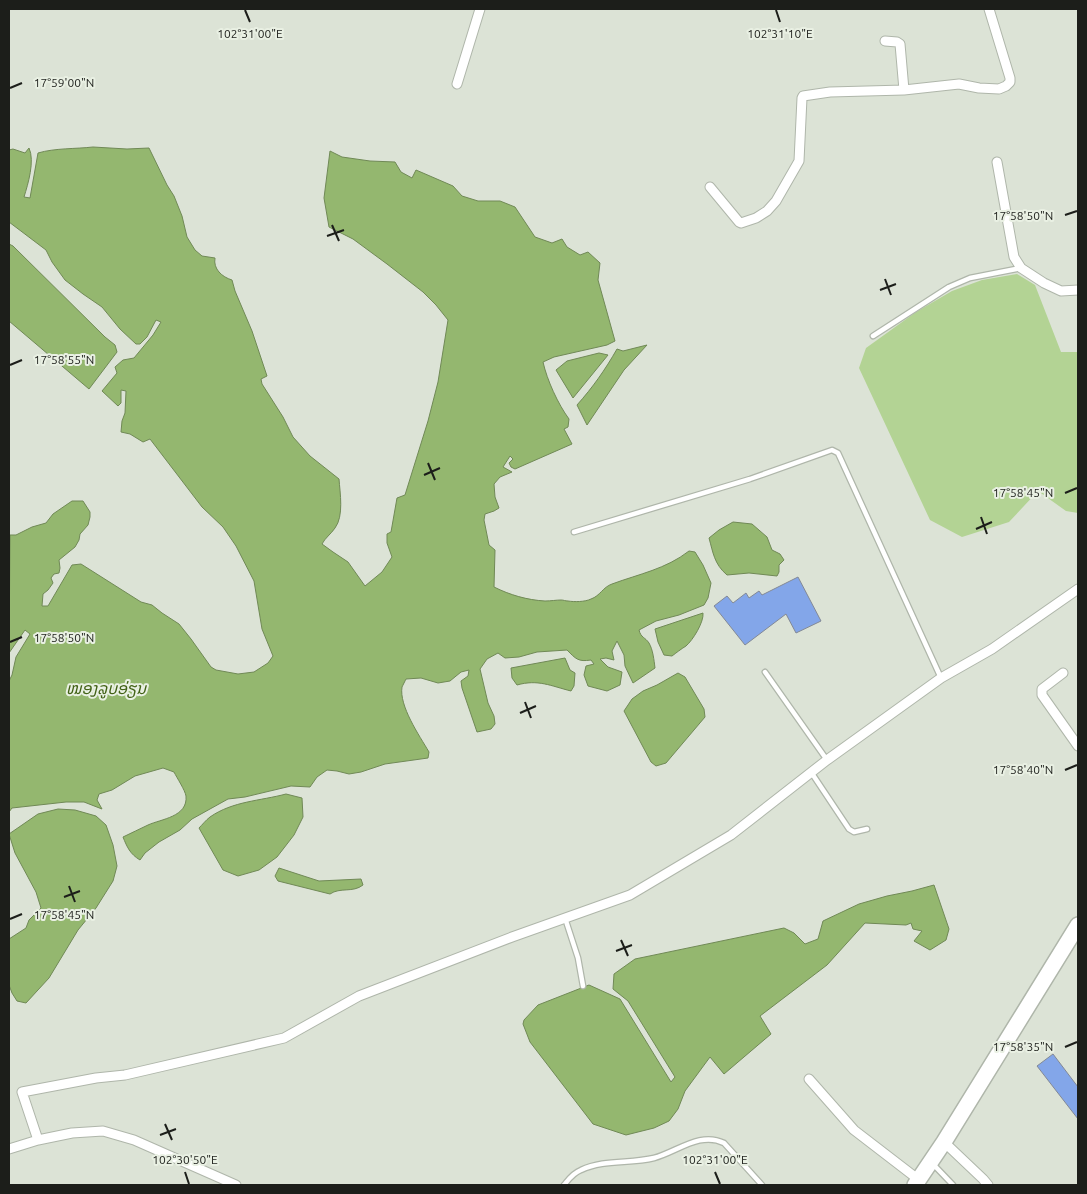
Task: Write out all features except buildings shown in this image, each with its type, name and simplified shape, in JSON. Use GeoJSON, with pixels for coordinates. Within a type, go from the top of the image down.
{"type":"FeatureCollection","features":[{"type":"Feature","properties":{"kind":"highway"},"geometry":{"type":"LineString","coordinates":[[917,1183],[1078,926]]}},
{"type":"Feature","properties":{"kind":"street"},"geometry":{"type":"LineString","coordinates":[[457,84],[480,9]]}},
{"type":"Feature","properties":{"kind":"street"},"geometry":{"type":"LineString","coordinates":[[710,188],[741,223],[756,218],[767,211],[776,201],[799,160],[802,96],[830,92],[904,90],[959,84],[999,89],[1008,84],[1010,78],[989,9]]}},
{"type":"Feature","properties":{"kind":"street"},"geometry":{"type":"LineString","coordinates":[[886,41],[900,44],[904,90]]}},
{"type":"Feature","properties":{"kind":"street"},"geometry":{"type":"LineString","coordinates":[[997,162],[1014,257],[1021,268],[1061,291],[1078,290]]}},
{"type":"Feature","properties":{"kind":"street"},"geometry":{"type":"LineString","coordinates":[[38,1140],[22,1092],[96,1078],[125,1075],[284,1038],[359,996],[630,895],[731,835],[827,760],[942,678],[992,649],[1078,589]]}},
{"type":"Feature","properties":{"kind":"street"},"geometry":{"type":"LineString","coordinates":[[1063,673],[1042,689],[1042,695],[1078,746]]}},
{"type":"Feature","properties":{"kind":"street"},"geometry":{"type":"LineString","coordinates":[[809,1079],[854,1130],[917,1183]]}},
{"type":"Feature","properties":{"kind":"street"},"geometry":{"type":"LineString","coordinates":[[9,1149],[38,1140],[72,1133],[103,1131],[134,1140],[236,1185]]}},
{"type":"Feature","properties":{"kind":"street"},"geometry":{"type":"LineString","coordinates":[[944,1142],[988,1185]]}},
{"type":"Feature","properties":{"kind":"lane"},"geometry":{"type":"LineString","coordinates":[[872,336],[949,287],[970,278],[1021,268]]}},
{"type":"Feature","properties":{"kind":"lane"},"geometry":{"type":"LineString","coordinates":[[574,532],[750,480],[832,450],[838,453],[942,678]]}},
{"type":"Feature","properties":{"kind":"lane"},"geometry":{"type":"LineString","coordinates":[[765,672],[827,760]]}},
{"type":"Feature","properties":{"kind":"lane"},"geometry":{"type":"LineString","coordinates":[[811,772],[849,829],[854,832],[867,829]]}},
{"type":"Feature","properties":{"kind":"lane"},"geometry":{"type":"LineString","coordinates":[[565,918],[578,958],[583,986]]}},
{"type":"Feature","properties":{"kind":"lane"},"geometry":{"type":"LineString","coordinates":[[564,1185],[573,1174],[593,1165],[651,1158],[704,1139],[718,1140],[724,1143],[762,1185]]}},
{"type":"Feature","properties":{"kind":"lane"},"geometry":{"type":"LineString","coordinates":[[931,1162],[953,1185]]}},
{"type":"Feature","properties":{"kind":"shaded area"},"geometry":{"type":"Polygon","coordinates":[[[1017,274],[1035,285],[1061,352],[1078,352],[1078,513],[1066,511],[1038,491],[1009,522],[962,537],[930,520],[859,368],[866,348],[916,312],[952,291],[982,280],[1017,274]]]}},
{"type":"Feature","properties":{"kind":"water","name":"ໜອງລູບອ່ຽນ"},"geometry":{"type":"Polygon","coordinates":[[[93,147],[149,148],[174,196],[182,216],[187,237],[195,250],[202,256],[215,258],[215,266],[219,272],[232,280],[267,376],[261,379],[262,384],[293,437],[310,456],[339,479],[340,517],[335,528],[322,544],[348,562],[365,586],[382,572],[392,557],[387,543],[387,534],[391,532],[397,498],[405,495],[428,421],[438,382],[448,320],[423,292],[353,239],[329,227],[324,198],[330,151],[342,157],[395,162],[401,172],[412,178],[416,170],[453,186],[462,196],[478,201],[500,201],[515,207],[535,237],[552,243],[562,239],[567,247],[580,255],[588,252],[600,263],[598,280],[615,341],[607,345],[554,357],[543,362],[553,392],[569,419],[568,427],[564,429],[572,444],[515,469],[509,463],[513,459],[510,456],[503,467],[512,472],[500,477],[494,484],[495,497],[499,508],[485,514],[484,520],[489,545],[495,550],[494,587],[512,595],[532,600],[576,602],[589,600],[597,596],[609,585],[662,567],[689,551],[695,552],[711,583],[708,598],[704,605],[679,615],[656,621],[639,630],[641,635],[648,641],[655,668],[633,683],[625,666],[624,655],[617,641],[612,651],[614,660],[600,659],[608,667],[622,672],[620,685],[607,691],[588,686],[584,675],[586,666],[594,664],[591,660],[583,661],[577,659],[567,650],[537,652],[519,657],[505,658],[498,653],[487,659],[480,669],[495,724],[491,729],[477,732],[461,681],[468,676],[469,670],[461,672],[450,681],[438,683],[421,678],[406,679],[402,687],[404,703],[429,752],[428,758],[385,764],[349,774],[327,770],[317,777],[310,787],[291,786],[228,799],[192,819],[180,830],[159,842],[145,853],[140,860],[129,850],[123,837],[173,816],[183,809],[186,796],[174,772],[163,768],[135,776],[112,790],[99,794],[97,800],[102,809],[84,802],[66,802],[12,808],[9,812],[9,681],[16,657],[30,634],[25,630],[9,653],[10,535],[16,535],[46,523],[53,514],[72,501],[83,501],[90,512],[88,525],[80,534],[75,547],[59,560],[59,573],[54,574],[51,578],[53,583],[43,594],[42,606],[48,606],[72,565],[81,564],[141,602],[152,605],[179,624],[211,667],[216,670],[238,674],[254,672],[268,663],[273,656],[262,629],[254,581],[236,546],[223,527],[202,507],[150,439],[143,442],[130,434],[121,432],[125,413],[126,391],[121,390],[121,403],[118,406],[102,391],[117,373],[115,367],[123,360],[134,358],[161,322],[156,320],[147,337],[140,344],[136,344],[120,329],[102,307],[65,280],[46,250],[9,222],[9,150],[13,149],[25,153],[29,148],[31,166],[24,197],[30,198],[38,153],[58,149],[93,147]]]}},
{"type":"Feature","properties":{"kind":"water"},"geometry":{"type":"Polygon","coordinates":[[[9,244],[115,345],[117,352],[89,389],[9,321],[9,244]]]}},
{"type":"Feature","properties":{"kind":"water"},"geometry":{"type":"Polygon","coordinates":[[[647,345],[624,370],[587,425],[577,405],[617,349],[623,351],[647,345]]]}},
{"type":"Feature","properties":{"kind":"water"},"geometry":{"type":"Polygon","coordinates":[[[599,353],[608,355],[573,398],[556,370],[567,361],[599,353]]]}},
{"type":"Feature","properties":{"kind":"water"},"geometry":{"type":"Polygon","coordinates":[[[733,522],[752,524],[767,537],[772,550],[780,554],[784,560],[779,565],[777,576],[749,573],[727,575],[719,567],[709,538],[733,522]]]}},
{"type":"Feature","properties":{"kind":"water"},"geometry":{"type":"Polygon","coordinates":[[[703,613],[700,626],[689,643],[672,656],[664,655],[655,629],[703,613]]]}},
{"type":"Feature","properties":{"kind":"water"},"geometry":{"type":"Polygon","coordinates":[[[565,658],[570,670],[575,673],[574,686],[571,691],[538,683],[517,685],[512,678],[511,668],[565,658]]]}},
{"type":"Feature","properties":{"kind":"water"},"geometry":{"type":"Polygon","coordinates":[[[678,673],[685,677],[704,709],[705,717],[666,763],[656,766],[651,762],[624,711],[632,699],[643,691],[678,673]]]}},
{"type":"Feature","properties":{"kind":"water"},"geometry":{"type":"Polygon","coordinates":[[[286,794],[302,798],[303,817],[294,835],[277,857],[259,870],[238,876],[223,870],[199,828],[210,817],[228,808],[286,794]]]}},
{"type":"Feature","properties":{"kind":"water"},"geometry":{"type":"Polygon","coordinates":[[[58,809],[75,810],[96,816],[106,825],[113,845],[117,866],[113,881],[96,908],[78,930],[49,978],[26,1003],[17,1001],[9,985],[9,939],[26,928],[29,920],[41,908],[36,892],[15,853],[9,834],[38,814],[58,809]]]}},
{"type":"Feature","properties":{"kind":"water"},"geometry":{"type":"Polygon","coordinates":[[[279,868],[319,881],[361,879],[363,885],[355,889],[330,894],[278,881],[275,876],[279,868]]]}},
{"type":"Feature","properties":{"kind":"water"},"geometry":{"type":"Polygon","coordinates":[[[934,885],[949,929],[946,940],[930,950],[914,941],[922,931],[913,929],[911,923],[906,925],[865,923],[827,965],[760,1016],[771,1034],[724,1074],[710,1057],[685,1091],[678,1109],[669,1121],[654,1128],[626,1135],[593,1124],[530,1042],[523,1024],[524,1020],[538,1005],[589,985],[620,999],[671,1082],[675,1077],[628,1001],[613,989],[614,974],[635,959],[784,928],[794,933],[805,944],[818,939],[823,921],[859,904],[934,885]]]}}]}
